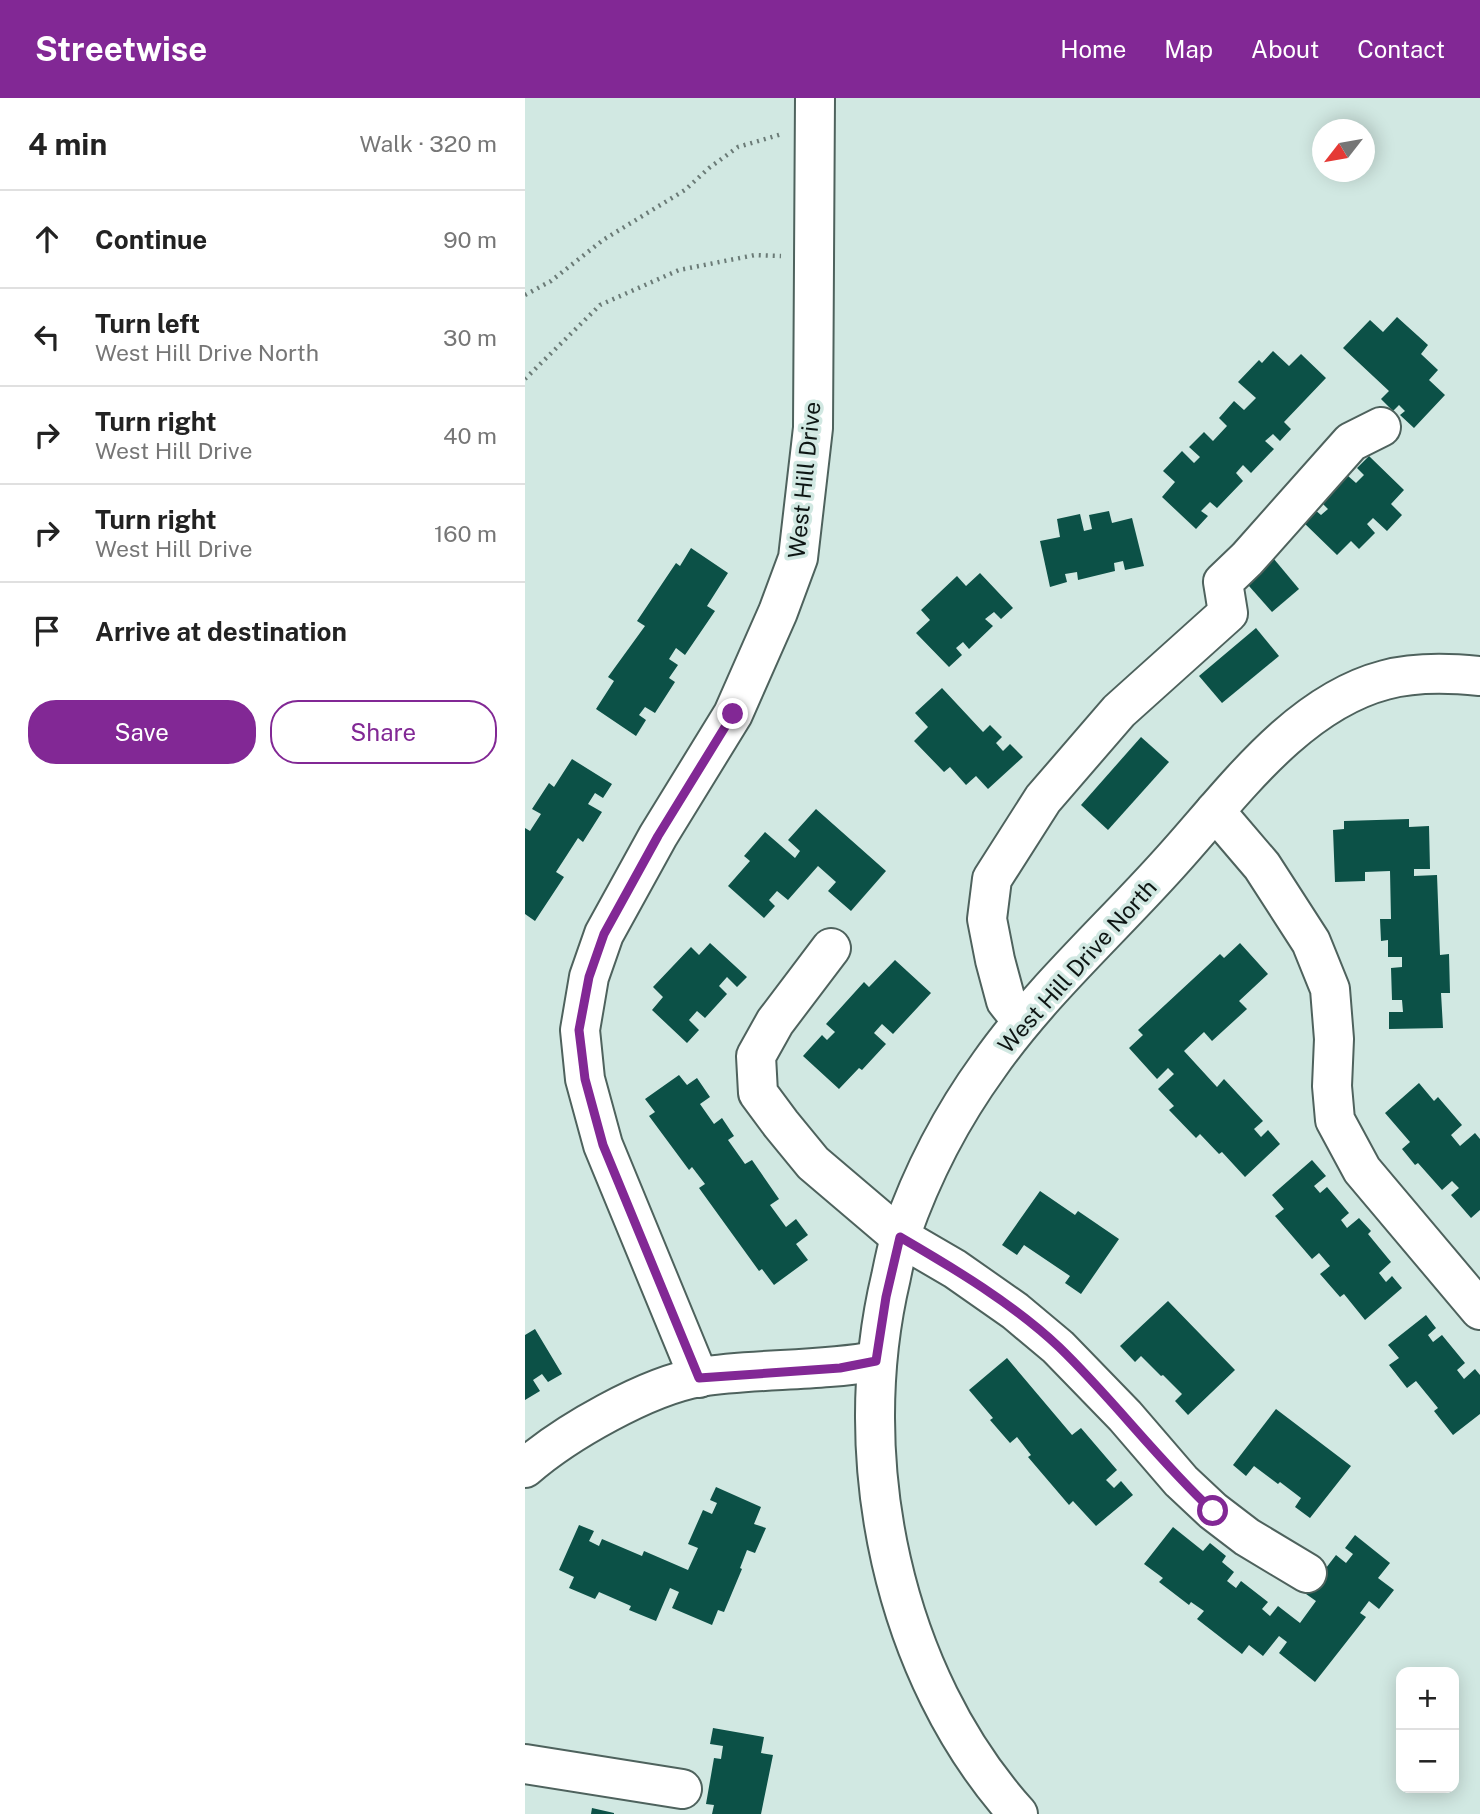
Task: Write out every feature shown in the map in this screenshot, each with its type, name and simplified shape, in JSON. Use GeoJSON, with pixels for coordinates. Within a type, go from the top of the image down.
{"type":"FeatureCollection","features":[{"type":"Feature","properties":{"kind":"street","name":"West Hill Drive"},"geometry":{"type":"LineString","coordinates":[[699,1378],[603,1145],[585,1079],[579,1030],[589,977],[604,934],[658,836],[733,714],[778,612],[798,558],[813,428],[815,114]]}},
{"type":"Feature","properties":{"kind":"street"},"geometry":{"type":"LineString","coordinates":[[1021,1021],[1006,1001],[995,960],[987,919],[992,879],[1044,799],[1119,711],[1228,613],[1223,582],[1248,559],[1351,442],[1381,427]]}},
{"type":"Feature","properties":{"kind":"street","name":"West Hill Drive North"},"geometry":{"type":"LineString","coordinates":[[1018,1814],[1005,1800],[963,1739],[924,1664],[906,1618],[886,1539],[879,1498],[874,1443],[876,1361],[886,1297],[900,1237],[924,1177],[955,1118],[1021,1021],[1303,720],[1344,696],[1386,680],[1462,674],[1480,676]]}},
{"type":"Feature","properties":{"kind":"street"},"geometry":{"type":"LineString","coordinates":[[1215,811],[1262,866],[1290,907],[1311,942],[1330,989],[1335,1120],[1362,1170],[1480,1310]]}},
{"type":"Feature","properties":{"kind":"street"},"geometry":{"type":"LineString","coordinates":[[831,947],[775,1022],[756,1056],[758,1093],[813,1163],[900,1237],[955,1269],[1015,1311],[1058,1347],[1125,1416],[1181,1481],[1213,1511],[1247,1537],[1307,1573]]}},
{"type":"Feature","properties":{"kind":"street"},"geometry":{"type":"LineString","coordinates":[[525,1468],[572,1432],[646,1396],[699,1378],[840,1368],[876,1361]]}},
{"type":"Feature","properties":{"kind":"street"},"geometry":{"type":"LineString","coordinates":[[525,1765],[682,1789]]}},
{"type":"Feature","properties":{"kind":"path"},"geometry":{"type":"LineString","coordinates":[[525,295],[551,281],[603,240],[685,190],[738,147],[785,133],[815,114]]}},
{"type":"Feature","properties":{"kind":"path"},"geometry":{"type":"LineString","coordinates":[[525,379],[600,305],[679,270],[755,255],[787,254]]}},
{"type":"Feature","properties":{"kind":"building"},"geometry":{"type":"Polygon","coordinates":[[[1397,317],[1428,345],[1421,354],[1438,370],[1429,380],[1445,395],[1414,428],[1400,415],[1405,411],[1399,405],[1393,411],[1381,399],[1389,391],[1343,348],[1370,320],[1383,332],[1397,317]]]}},
{"type":"Feature","properties":{"kind":"building"},"geometry":{"type":"Polygon","coordinates":[[[1273,351],[1289,366],[1301,354],[1326,378],[1284,422],[1291,429],[1280,441],[1273,434],[1265,441],[1274,449],[1251,473],[1243,465],[1236,473],[1243,481],[1217,508],[1210,502],[1201,511],[1208,516],[1196,529],[1162,497],[1175,482],[1163,471],[1182,451],[1194,463],[1200,457],[1189,447],[1204,432],[1213,441],[1227,426],[1219,418],[1234,401],[1244,410],[1256,398],[1238,382],[1259,360],[1262,363],[1273,351]]]}},
{"type":"Feature","properties":{"kind":"building"},"geometry":{"type":"Polygon","coordinates":[[[1369,456],[1404,490],[1391,504],[1402,515],[1387,531],[1373,518],[1367,524],[1375,533],[1359,549],[1351,541],[1337,555],[1302,521],[1314,509],[1321,515],[1328,509],[1321,502],[1347,475],[1356,483],[1364,475],[1357,468],[1369,456]]]}},
{"type":"Feature","properties":{"kind":"building"},"geometry":{"type":"Polygon","coordinates":[[[1109,511],[1112,523],[1132,518],[1144,566],[1125,570],[1123,561],[1114,563],[1115,571],[1078,580],[1077,572],[1065,574],[1067,582],[1050,587],[1040,541],[1060,537],[1057,519],[1080,514],[1084,531],[1092,529],[1089,515],[1109,511]]]}},
{"type":"Feature","properties":{"kind":"building"},"geometry":{"type":"Polygon","coordinates":[[[691,548],[728,573],[707,606],[715,611],[685,655],[676,648],[669,659],[678,665],[669,678],[675,682],[655,713],[645,707],[639,715],[646,720],[636,736],[596,709],[614,681],[608,677],[645,626],[637,621],[676,563],[680,566],[691,548]]]}},
{"type":"Feature","properties":{"kind":"building"},"geometry":{"type":"Polygon","coordinates":[[[1269,553],[1299,589],[1272,612],[1241,577],[1269,553]]]}},
{"type":"Feature","properties":{"kind":"building"},"geometry":{"type":"Polygon","coordinates":[[[980,573],[1013,608],[1001,619],[994,612],[985,619],[993,626],[969,649],[963,642],[956,648],[962,655],[949,667],[916,633],[930,620],[921,610],[957,576],[966,586],[980,573]]]}},
{"type":"Feature","properties":{"kind":"building"},"geometry":{"type":"Polygon","coordinates":[[[1256,628],[1279,656],[1222,703],[1199,676],[1256,628]]]}},
{"type":"Feature","properties":{"kind":"building"},"geometry":{"type":"Polygon","coordinates":[[[942,688],[983,732],[990,725],[1002,737],[996,743],[1003,751],[1010,744],[1023,757],[988,789],[976,776],[966,785],[950,767],[944,772],[914,741],[928,727],[915,713],[942,688]]]}},
{"type":"Feature","properties":{"kind":"building"},"geometry":{"type":"Polygon","coordinates":[[[1141,737],[1169,762],[1108,830],[1081,805],[1141,737]]]}},
{"type":"Feature","properties":{"kind":"building"},"geometry":{"type":"Polygon","coordinates":[[[572,759],[612,784],[603,798],[595,793],[588,804],[602,812],[583,842],[578,838],[556,872],[564,877],[535,921],[525,914],[525,828],[530,831],[541,814],[532,809],[549,783],[554,787],[572,759]]]}},
{"type":"Feature","properties":{"kind":"building"},"geometry":{"type":"Polygon","coordinates":[[[816,809],[886,871],[851,911],[828,891],[836,882],[818,866],[788,900],[777,891],[769,900],[775,906],[764,918],[728,886],[750,861],[744,856],[765,832],[795,858],[800,851],[788,840],[816,809]]]}},
{"type":"Feature","properties":{"kind":"building"},"geometry":{"type":"Polygon","coordinates":[[[1409,819],[1409,827],[1429,826],[1430,869],[1414,869],[1414,876],[1437,875],[1440,955],[1449,954],[1450,993],[1441,993],[1443,1028],[1389,1029],[1389,1012],[1403,1012],[1402,1000],[1392,1000],[1391,968],[1402,967],[1402,957],[1388,957],[1388,940],[1381,941],[1380,919],[1391,919],[1390,871],[1365,872],[1365,881],[1335,882],[1333,830],[1344,829],[1344,821],[1409,819]]]}},
{"type":"Feature","properties":{"kind":"building"},"geometry":{"type":"Polygon","coordinates":[[[710,943],[747,977],[737,987],[727,977],[719,986],[727,994],[705,1018],[697,1011],[689,1020],[699,1030],[687,1043],[652,1010],[663,997],[653,987],[691,947],[699,955],[710,943]]]}},
{"type":"Feature","properties":{"kind":"building"},"geometry":{"type":"Polygon","coordinates":[[[1240,943],[1268,974],[1239,1001],[1247,1009],[1212,1041],[1204,1032],[1184,1051],[1217,1087],[1224,1079],[1263,1121],[1254,1129],[1261,1137],[1268,1130],[1280,1144],[1245,1177],[1222,1152],[1219,1154],[1200,1134],[1196,1138],[1169,1110],[1174,1106],[1158,1089],[1174,1074],[1168,1068],[1157,1079],[1129,1048],[1143,1035],[1138,1030],[1220,954],[1224,958],[1240,943]]]}},
{"type":"Feature","properties":{"kind":"building"},"geometry":{"type":"Polygon","coordinates":[[[895,960],[931,993],[893,1034],[882,1024],[874,1033],[886,1044],[862,1070],[859,1068],[839,1089],[803,1056],[822,1035],[827,1040],[835,1032],[826,1024],[864,982],[869,987],[895,960]]]}},
{"type":"Feature","properties":{"kind":"building"},"geometry":{"type":"Polygon","coordinates":[[[679,1075],[687,1085],[697,1078],[710,1097],[700,1104],[714,1124],[722,1118],[734,1136],[728,1140],[745,1164],[752,1160],[779,1199],[770,1205],[786,1227],[796,1219],[808,1235],[796,1244],[808,1260],[774,1285],[762,1269],[759,1271],[699,1188],[705,1184],[692,1167],[689,1170],[649,1116],[655,1112],[645,1099],[679,1075]]]}},
{"type":"Feature","properties":{"kind":"building"},"geometry":{"type":"Polygon","coordinates":[[[1419,1083],[1434,1101],[1438,1097],[1462,1125],[1451,1135],[1460,1146],[1475,1133],[1480,1139],[1480,1210],[1471,1218],[1451,1195],[1459,1188],[1452,1181],[1442,1190],[1418,1163],[1415,1165],[1402,1149],[1410,1142],[1385,1113],[1419,1083]]]}},
{"type":"Feature","properties":{"kind":"building"},"geometry":{"type":"Polygon","coordinates":[[[1312,1160],[1326,1176],[1314,1186],[1320,1193],[1327,1187],[1349,1213],[1341,1220],[1347,1228],[1359,1218],[1371,1231],[1368,1234],[1391,1262],[1379,1273],[1386,1282],[1392,1276],[1402,1288],[1365,1320],[1344,1294],[1340,1297],[1320,1274],[1330,1266],[1319,1253],[1312,1259],[1275,1216],[1284,1209],[1272,1195],[1312,1160]]]}},
{"type":"Feature","properties":{"kind":"building"},"geometry":{"type":"Polygon","coordinates":[[[1040,1191],[1075,1215],[1078,1211],[1119,1239],[1081,1294],[1065,1283],[1070,1276],[1024,1245],[1017,1255],[1002,1245],[1040,1191]]]}},
{"type":"Feature","properties":{"kind":"building"},"geometry":{"type":"Polygon","coordinates":[[[1168,1301],[1235,1370],[1188,1415],[1175,1401],[1182,1394],[1141,1356],[1135,1362],[1120,1346],[1168,1301]]]}},
{"type":"Feature","properties":{"kind":"building"},"geometry":{"type":"Polygon","coordinates":[[[1426,1315],[1436,1328],[1428,1335],[1433,1342],[1442,1335],[1465,1363],[1457,1370],[1464,1379],[1475,1369],[1480,1375],[1480,1414],[1453,1435],[1434,1411],[1438,1408],[1416,1381],[1407,1388],[1389,1365],[1399,1358],[1388,1345],[1426,1315]]]}},
{"type":"Feature","properties":{"kind":"building"},"geometry":{"type":"Polygon","coordinates":[[[535,1329],[562,1374],[548,1382],[542,1374],[533,1380],[540,1391],[525,1400],[525,1335],[535,1329]]]}},
{"type":"Feature","properties":{"kind":"building"},"geometry":{"type":"Polygon","coordinates":[[[1007,1358],[1072,1435],[1081,1428],[1117,1470],[1106,1480],[1114,1488],[1121,1481],[1133,1495],[1096,1526],[1073,1501],[1069,1505],[1028,1457],[1031,1455],[1017,1437],[1010,1443],[969,1390],[1007,1358]]]}},
{"type":"Feature","properties":{"kind":"building"},"geometry":{"type":"Polygon","coordinates":[[[1276,1409],[1351,1466],[1310,1518],[1295,1507],[1301,1498],[1280,1482],[1278,1484],[1254,1466],[1246,1476],[1233,1465],[1276,1409]]]}},
{"type":"Feature","properties":{"kind":"building"},"geometry":{"type":"Polygon","coordinates":[[[716,1487],[761,1507],[754,1524],[766,1528],[755,1553],[747,1550],[724,1612],[718,1610],[712,1625],[672,1608],[679,1592],[670,1588],[656,1621],[629,1610],[631,1606],[599,1592],[595,1599],[569,1588],[574,1577],[559,1570],[579,1525],[594,1531],[589,1541],[599,1546],[602,1539],[642,1556],[644,1551],[688,1570],[698,1548],[688,1544],[703,1510],[712,1514],[717,1503],[710,1500],[716,1487]]]}},
{"type":"Feature","properties":{"kind":"building"},"geometry":{"type":"Polygon","coordinates":[[[1173,1527],[1203,1551],[1210,1543],[1226,1556],[1222,1562],[1234,1572],[1227,1581],[1236,1588],[1241,1581],[1268,1602],[1262,1609],[1270,1616],[1278,1606],[1300,1623],[1316,1601],[1306,1594],[1336,1555],[1346,1563],[1353,1554],[1345,1548],[1355,1535],[1390,1563],[1378,1578],[1394,1590],[1379,1609],[1369,1601],[1360,1613],[1366,1617],[1315,1682],[1279,1653],[1287,1642],[1279,1636],[1263,1656],[1249,1645],[1242,1654],[1197,1619],[1204,1611],[1191,1602],[1189,1605],[1159,1582],[1163,1578],[1144,1564],[1173,1527]]]}},
{"type":"Feature","properties":{"kind":"building"},"geometry":{"type":"Polygon","coordinates":[[[713,1728],[764,1737],[761,1753],[773,1755],[761,1814],[712,1814],[714,1805],[706,1804],[714,1758],[721,1759],[723,1746],[710,1744],[713,1728]]]}},
{"type":"Feature","properties":{"kind":"building"},"geometry":{"type":"Polygon","coordinates":[[[592,1808],[614,1813],[614,1814],[591,1814],[592,1808]]]}},
{"type":"Feature","properties":{"kind":"route"},"geometry":{"type":"LineString","coordinates":[[733,714],[658,836],[604,934],[589,977],[579,1030],[585,1079],[603,1145],[699,1378],[840,1368],[876,1361],[886,1297],[900,1237],[955,1269],[1015,1311],[1058,1347],[1125,1416],[1181,1481],[1213,1511]]}}]}
